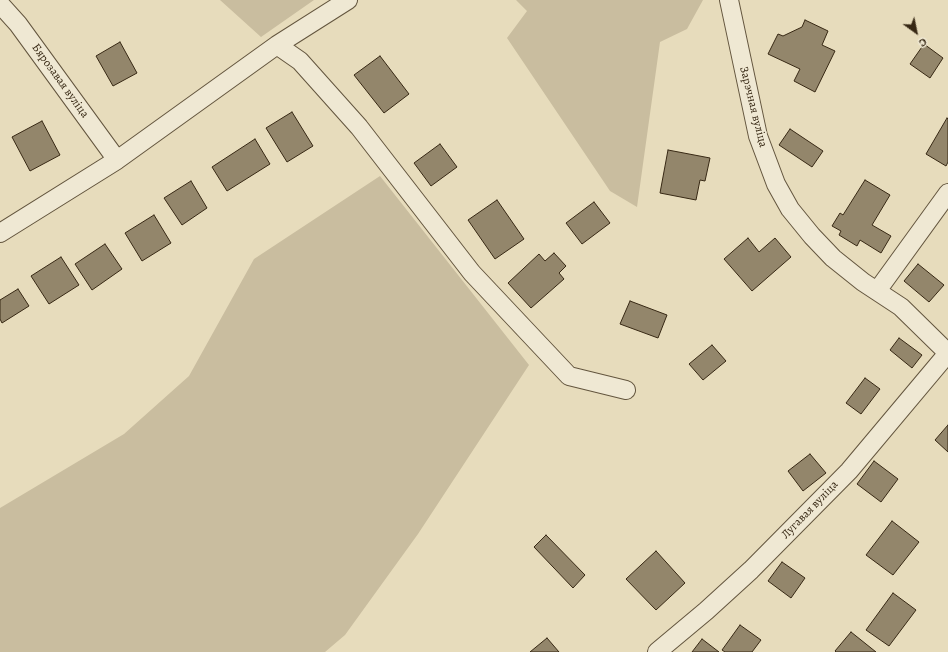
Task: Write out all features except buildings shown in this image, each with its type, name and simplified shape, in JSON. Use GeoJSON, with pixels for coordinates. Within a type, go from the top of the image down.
{"type":"FeatureCollection","features":[{"type":"Feature","properties":{"kind":"street"},"geometry":{"type":"LineString","coordinates":[[0,233],[117,160],[277,45],[348,0]]}},
{"type":"Feature","properties":{"kind":"street","name":"Зарэчная вуліца"},"geometry":{"type":"LineString","coordinates":[[728,0],[758,136],[776,184],[790,209],[812,236],[833,258],[863,282],[901,307],[948,353]]}},
{"type":"Feature","properties":{"kind":"street","name":"Бярозавая вуліца"},"geometry":{"type":"LineString","coordinates":[[0,4],[18,24],[117,160]]}},
{"type":"Feature","properties":{"kind":"street"},"geometry":{"type":"LineString","coordinates":[[277,45],[300,61],[359,127],[472,273],[569,376],[626,390]]}},
{"type":"Feature","properties":{"kind":"street"},"geometry":{"type":"LineString","coordinates":[[877,291],[948,193]]}},
{"type":"Feature","properties":{"kind":"street","name":"Лугавая вуліца"},"geometry":{"type":"LineString","coordinates":[[658,652],[751,570],[849,471],[948,353]]}},
{"type":"Feature","properties":{"kind":"shaded area"},"geometry":{"type":"Polygon","coordinates":[[[220,0],[314,0],[261,37],[220,0]]]}},
{"type":"Feature","properties":{"kind":"shaded area"},"geometry":{"type":"Polygon","coordinates":[[[516,0],[703,0],[687,29],[660,42],[637,207],[610,191],[507,38],[527,11],[516,0]]]}},
{"type":"Feature","properties":{"kind":"shaded area"},"geometry":{"type":"Polygon","coordinates":[[[380,176],[529,365],[418,534],[345,635],[325,652],[0,652],[0,508],[124,434],[189,376],[254,259],[380,176]]]}}]}
